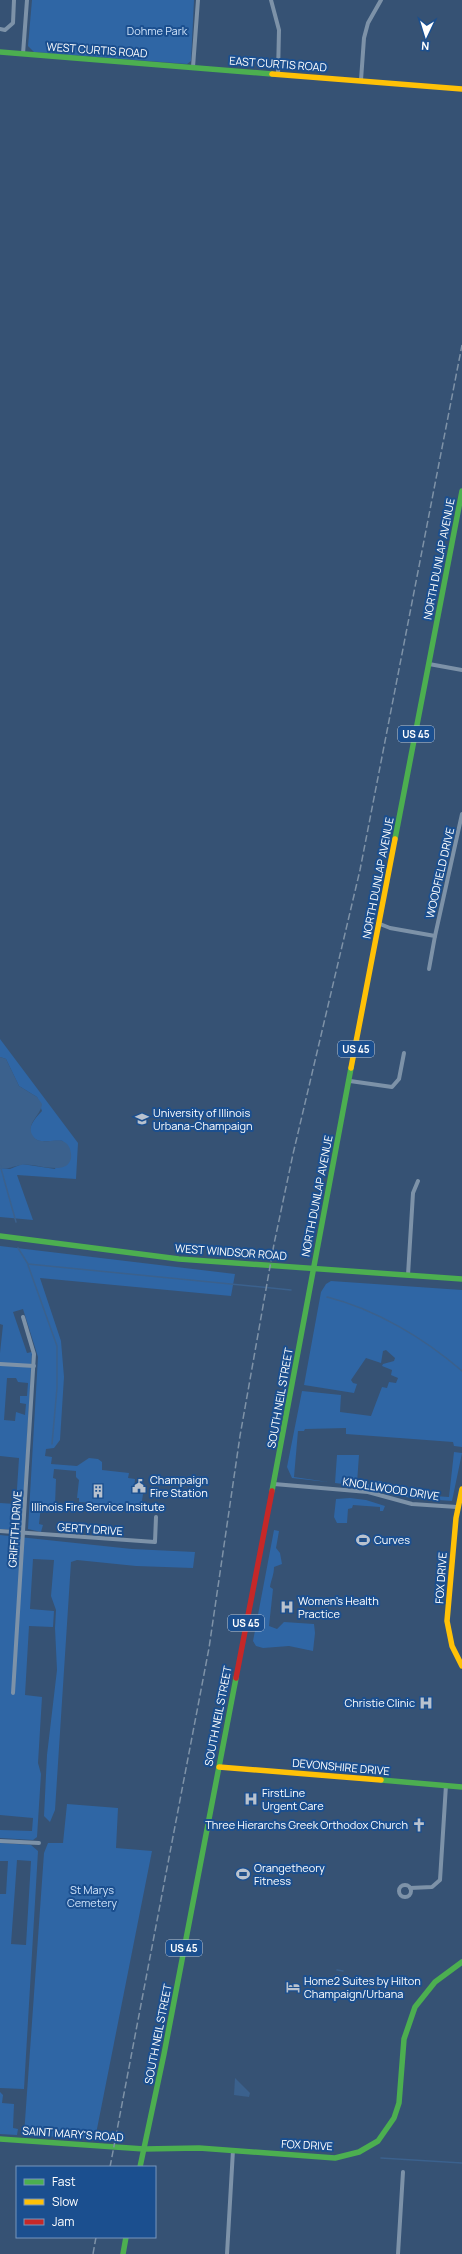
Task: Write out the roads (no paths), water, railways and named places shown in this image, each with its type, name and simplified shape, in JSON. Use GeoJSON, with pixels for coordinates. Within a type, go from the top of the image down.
{"type":"FeatureCollection","features":[{"type":"Feature","properties":{"kind":"main road","name":"WEST CURTIS ROAD"},"geometry":{"type":"LineString","coordinates":[[0,52],[193,67]]}},
{"type":"Feature","properties":{"kind":"main road","name":"EAST CURTIS ROAD"},"geometry":{"type":"LineString","coordinates":[[193,67],[361,80]]}},
{"type":"Feature","properties":{"kind":"main road"},"geometry":{"type":"LineString","coordinates":[[361,80],[462,89]]}},
{"type":"Feature","properties":{"kind":"main road","name":"NORTH DUNLAP AVENUE"},"geometry":{"type":"LineString","coordinates":[[313,1268],[460,508],[462,491]]}},
{"type":"Feature","properties":{"kind":"main road","name":"WEST WINDSOR ROAD"},"geometry":{"type":"LineString","coordinates":[[0,1236],[179,1259],[462,1279]]}},
{"type":"Feature","properties":{"kind":"main road","name":"SOUTH NEIL STREET"},"geometry":{"type":"LineString","coordinates":[[140,2166],[152,2118],[274,1484],[313,1268]]}},
{"type":"Feature","properties":{"kind":"main road","name":"FOX DRIVE"},"geometry":{"type":"LineString","coordinates":[[462,1489],[457,1508],[448,1628],[452,1646],[462,1666]]}},
{"type":"Feature","properties":{"kind":"main road","name":"DEVONSHIRE DRIVE"},"geometry":{"type":"LineString","coordinates":[[219,1767],[462,1786]]}},
{"type":"Feature","properties":{"kind":"main road","name":"FOX DRIVE"},"geometry":{"type":"LineString","coordinates":[[144,2149],[170,2150],[190,2148],[234,2150],[334,2158],[351,2155],[374,2144],[386,2132],[397,2109],[404,2039],[413,2011],[422,1996],[435,1982],[462,1962]]}},
{"type":"Feature","properties":{"kind":"main road","name":"SAINT MARY'S ROAD"},"geometry":{"type":"LineString","coordinates":[[0,2139],[144,2149]]}},
{"type":"Feature","properties":{"kind":"main road"},"geometry":{"type":"LineString","coordinates":[[123,2254],[126,2238]]}},
{"type":"Feature","properties":{"kind":"street"},"geometry":{"type":"LineString","coordinates":[[0,29],[5,30],[13,23],[14,0]]}},
{"type":"Feature","properties":{"kind":"street"},"geometry":{"type":"LineString","coordinates":[[23,54],[27,0]]}},
{"type":"Feature","properties":{"kind":"street"},"geometry":{"type":"LineString","coordinates":[[193,67],[198,0]]}},
{"type":"Feature","properties":{"kind":"street"},"geometry":{"type":"LineString","coordinates":[[271,0],[279,30],[278,74]]}},
{"type":"Feature","properties":{"kind":"street"},"geometry":{"type":"LineString","coordinates":[[361,80],[364,38],[368,23],[381,0]]}},
{"type":"Feature","properties":{"kind":"street"},"geometry":{"type":"LineString","coordinates":[[429,664],[462,670]]}},
{"type":"Feature","properties":{"kind":"street","name":"WOODFIELD DRIVE"},"geometry":{"type":"LineString","coordinates":[[429,969],[462,814]]}},
{"type":"Feature","properties":{"kind":"street"},"geometry":{"type":"LineString","coordinates":[[380,924],[390,928],[435,936]]}},
{"type":"Feature","properties":{"kind":"street"},"geometry":{"type":"LineString","coordinates":[[350,1081],[392,1087],[399,1079],[404,1053]]}},
{"type":"Feature","properties":{"kind":"street"},"geometry":{"type":"LineString","coordinates":[[408,1275],[413,1193],[418,1181]]}},
{"type":"Feature","properties":{"kind":"street","name":"GRIFFITH DRIVE"},"geometry":{"type":"LineString","coordinates":[[13,1694],[34,1366],[34,1354],[24,1317]]}},
{"type":"Feature","properties":{"kind":"street"},"geometry":{"type":"LineString","coordinates":[[0,1364],[34,1366]]}},
{"type":"Feature","properties":{"kind":"street","name":"KNOLLWOOD DRIVE"},"geometry":{"type":"LineString","coordinates":[[274,1484],[368,1492],[412,1504],[457,1508]]}},
{"type":"Feature","properties":{"kind":"street","name":"GERTY DRIVE"},"geometry":{"type":"LineString","coordinates":[[0,1531],[155,1542],[156,1517]]}},
{"type":"Feature","properties":{"kind":"street"},"geometry":{"type":"LineString","coordinates":[[410,1888],[432,1887],[440,1880],[446,1785]]}},
{"type":"Feature","properties":{"kind":"street"},"geometry":{"type":"LineString","coordinates":[[0,1841],[39,1843]]}},
{"type":"Feature","properties":{"kind":"street"},"geometry":{"type":"LineString","coordinates":[[227,2254],[234,2150]]}},
{"type":"Feature","properties":{"kind":"street"},"geometry":{"type":"LineString","coordinates":[[398,2254],[403,2172]]}},
{"type":"Feature","properties":{"kind":"waterway"},"geometry":{"type":"LineString","coordinates":[[0,1165],[16,1222]]}},
{"type":"Feature","properties":{"kind":"waterway"},"geometry":{"type":"LineString","coordinates":[[18,1248],[28,1264],[291,1290]]}},
{"type":"Feature","properties":{"kind":"waterway"},"geometry":{"type":"LineString","coordinates":[[28,1265],[57,1346],[57,1388],[52,1444]]}},
{"type":"Feature","properties":{"kind":"waterway"},"geometry":{"type":"LineString","coordinates":[[327,1297],[363,1309],[398,1326],[432,1347],[462,1371]]}},
{"type":"Feature","properties":{"kind":"waterway"},"geometry":{"type":"LineString","coordinates":[[337,1970],[343,1971]]}},
{"type":"Feature","properties":{"kind":"waterway"},"geometry":{"type":"LineString","coordinates":[[381,2158],[462,2163]]}},
{"type":"Feature","properties":{"kind":"railway"},"geometry":{"type":"LineString","coordinates":[[110,2166],[209,1648],[240,1436],[274,1244],[293,1154],[360,870],[462,345]]}},
{"type":"Feature","properties":{"kind":"railway"},"geometry":{"type":"LineString","coordinates":[[93,2254],[96,2238]]}},
{"type":"Feature","properties":{"kind":"place","name":"University of Illinois Urbana-Champaign"},"geometry":{"type":"Point","coordinates":[142,1119]}},
{"type":"Feature","properties":{"kind":"place","name":"Champaign Fire Station"},"geometry":{"type":"Point","coordinates":[139,1486]}},
{"type":"Feature","properties":{"kind":"place","name":"Illinois Fire Service Insitute"},"geometry":{"type":"Point","coordinates":[98,1491]}},
{"type":"Feature","properties":{"kind":"place","name":"Curves"},"geometry":{"type":"Point","coordinates":[363,1540]}},
{"type":"Feature","properties":{"kind":"place","name":"Women's Health Practice"},"geometry":{"type":"Point","coordinates":[287,1607]}},
{"type":"Feature","properties":{"kind":"place","name":"Christie Clinic"},"geometry":{"type":"Point","coordinates":[426,1703]}},
{"type":"Feature","properties":{"kind":"place","name":"FirstLine Urgent Care"},"geometry":{"type":"Point","coordinates":[251,1799]}},
{"type":"Feature","properties":{"kind":"place","name":"Three Hierarchs Greek Orthodox Church"},"geometry":{"type":"Point","coordinates":[419,1825]}},
{"type":"Feature","properties":{"kind":"place","name":"Orangetheory Fitness"},"geometry":{"type":"Point","coordinates":[243,1874]}},
{"type":"Feature","properties":{"kind":"place","name":"Home2 Suites by Hilton Champaign/Urbana"},"geometry":{"type":"Point","coordinates":[293,1987]}},
{"type":"Feature","properties":{"kind":"park label","name":"Dohme Park"},"geometry":{"type":"Point","coordinates":[157,31]}},
{"type":"Feature","properties":{"kind":"park label","name":"St Marys Cemetery"},"geometry":{"type":"Point","coordinates":[92,1896]}}]}
